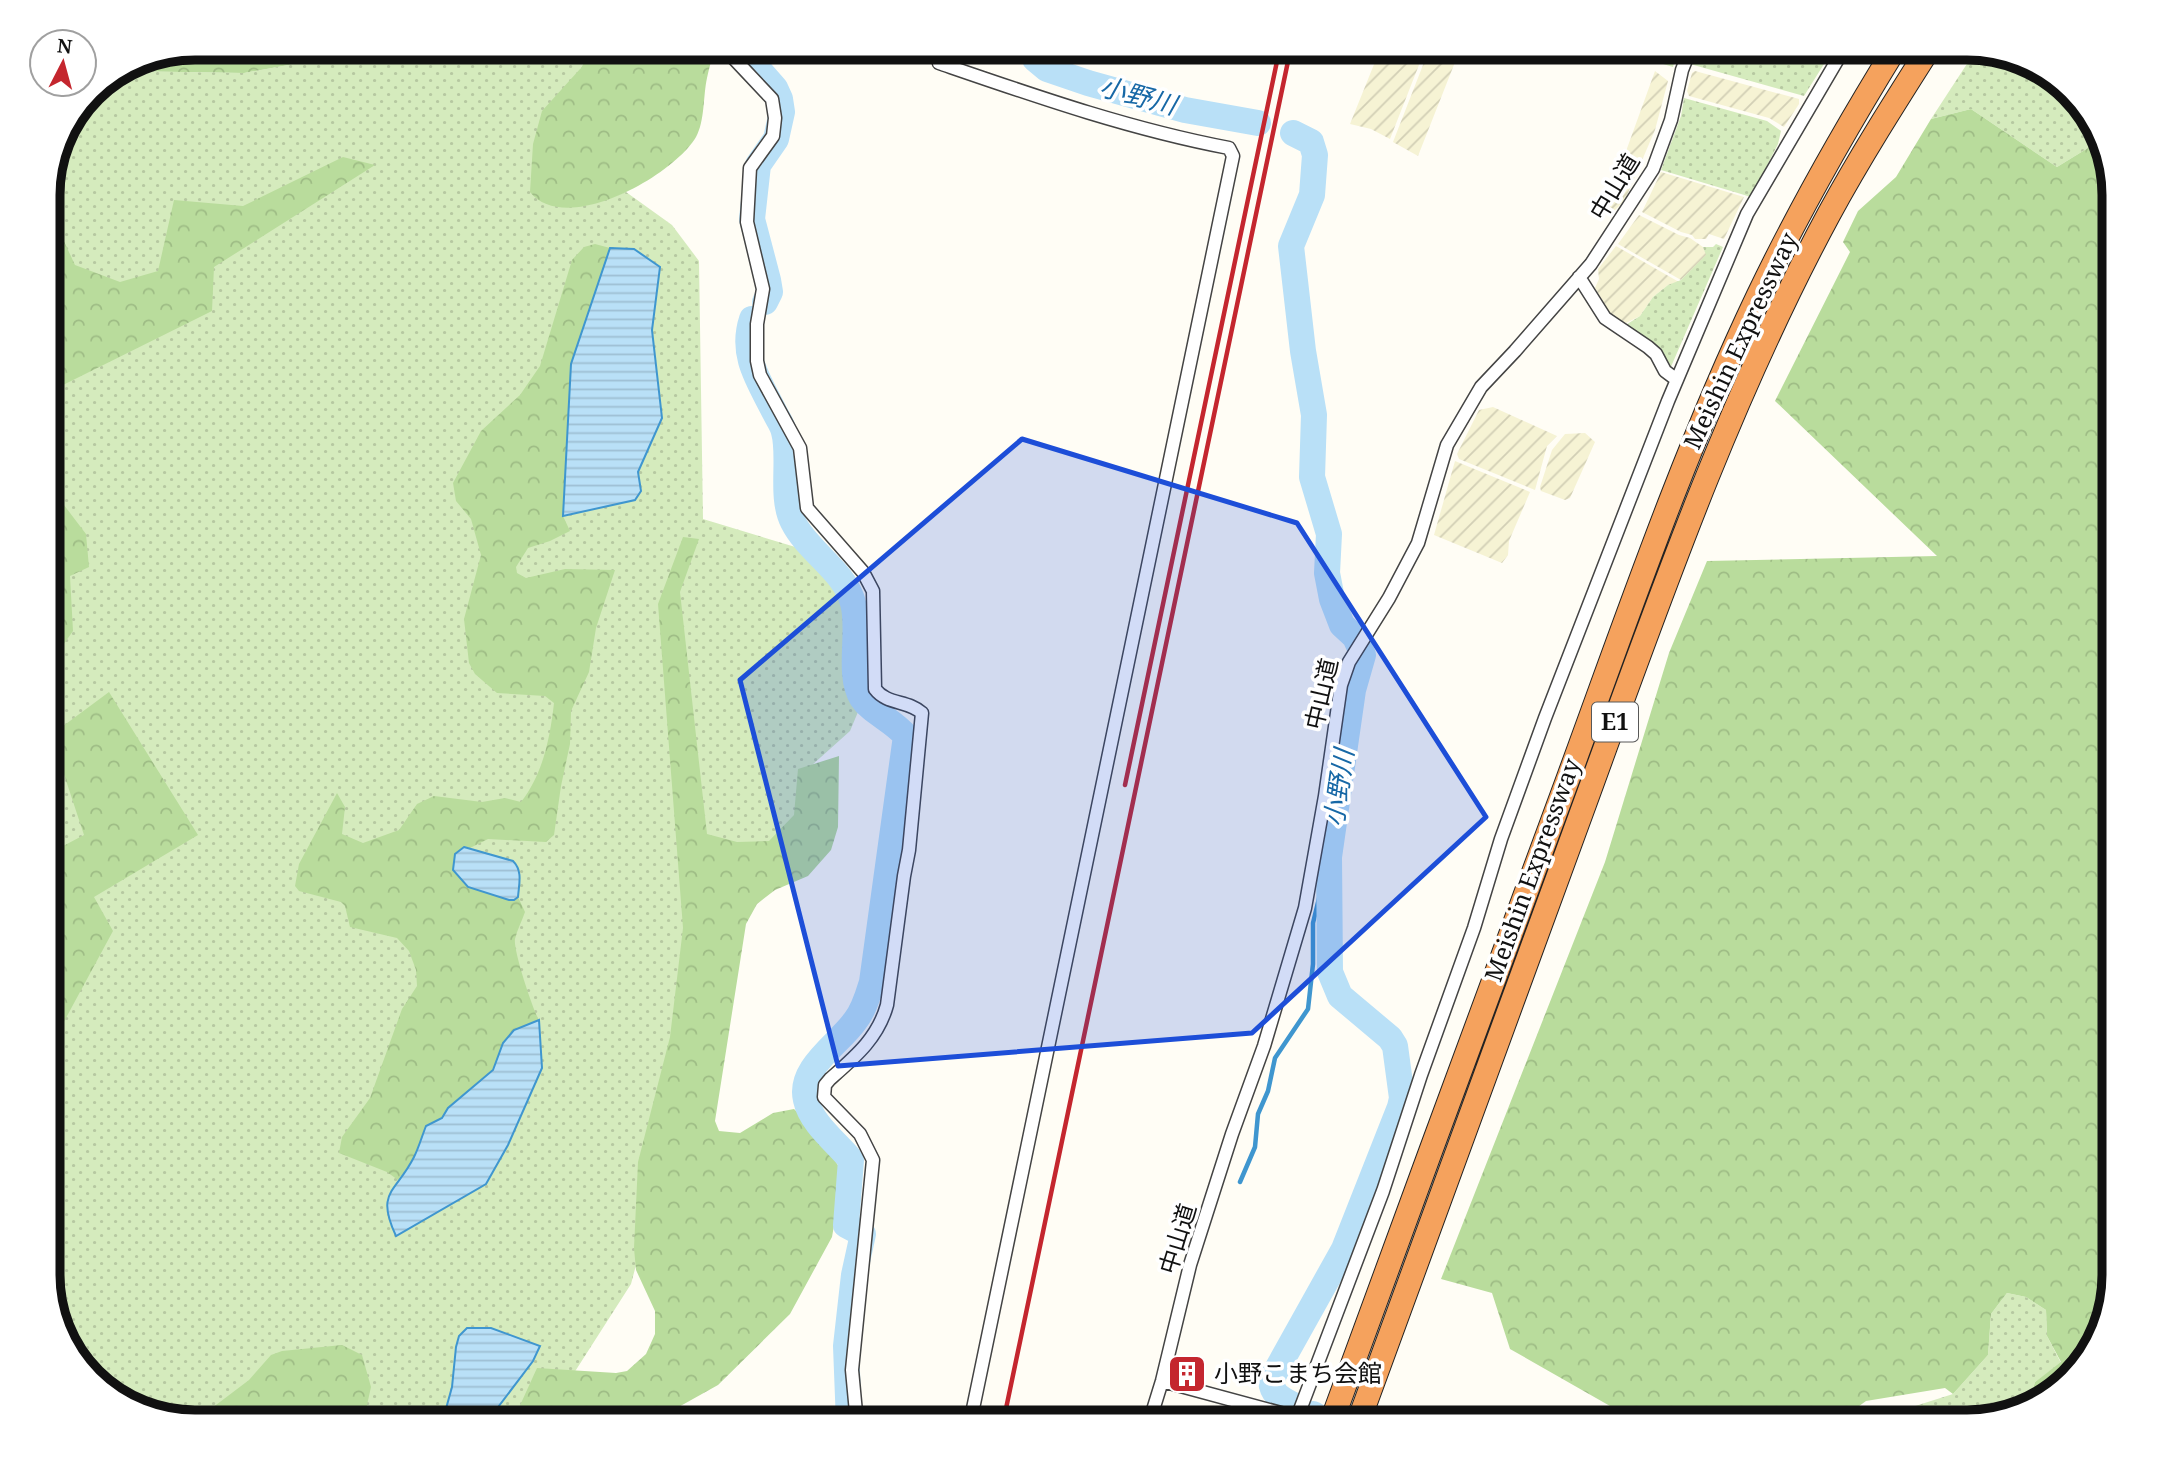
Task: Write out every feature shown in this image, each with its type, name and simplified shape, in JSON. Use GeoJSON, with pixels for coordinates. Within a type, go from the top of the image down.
{"type":"FeatureCollection","features":[{"type":"Feature","properties":{"kind":"highway","name":"Meishin Expressway"},"geometry":{"type":"LineString","coordinates":[[1336,1410],[1629,614],[1699,432],[1758,297],[1805,201],[1888,60]]}},
{"type":"Feature","properties":{"kind":"highway","name":"Meishin Expressway"},"geometry":{"type":"LineString","coordinates":[[1363,1410],[1661,597],[1722,441],[1781,310],[1829,215],[1922,60]]}},
{"type":"Feature","properties":{"kind":"street"},"geometry":{"type":"LineString","coordinates":[[735,60],[772,99],[775,118],[774,136],[750,168],[747,222],[763,289],[757,324],[757,360],[760,374],[800,448],[807,508],[863,572],[873,590],[875,689],[886,699],[922,712],[909,850],[883,1021],[865,1048],[825,1085],[824,1097],[860,1134],[873,1160],[852,1370],[856,1410]]}},
{"type":"Feature","properties":{"kind":"street"},"geometry":{"type":"LineString","coordinates":[[940,60],[939,63],[1083,112],[1229,148],[1233,156],[973,1410]]}},
{"type":"Feature","properties":{"kind":"street","name":"中山道"},"geometry":{"type":"LineString","coordinates":[[1153,1410],[1190,1265],[1264,1046],[1305,908],[1341,685],[1358,645],[1397,584],[1418,543],[1447,445],[1481,387],[1516,351],[1579,277],[1632,204],[1653,169],[1671,120],[1686,60]]}},
{"type":"Feature","properties":{"kind":"street"},"geometry":{"type":"LineString","coordinates":[[1300,1410],[1383,1191],[1421,1074],[1474,928],[1501,839],[1545,718],[1677,380],[1747,214],[1837,60]]}},
{"type":"Feature","properties":{"kind":"street"},"geometry":{"type":"LineString","coordinates":[[1579,277],[1605,318],[1648,347],[1656,354],[1665,372],[1677,380]]}},
{"type":"Feature","properties":{"kind":"street"},"geometry":{"type":"LineString","coordinates":[[1162,1381],[1262,1410]]}},
{"type":"Feature","properties":{"kind":"highlighted area"},"geometry":{"type":"Polygon","coordinates":[[[1022,439],[1297,523],[1486,817],[1252,1033],[838,1066],[740,680],[1022,439]]]}},
{"type":"Feature","properties":{"kind":"shaded area"},"geometry":{"type":"Polygon","coordinates":[[[1376,60],[1421,60],[1390,139],[1371,129],[1350,124],[1376,60]]]}},
{"type":"Feature","properties":{"kind":"shaded area"},"geometry":{"type":"Polygon","coordinates":[[[1425,60],[1456,60],[1418,156],[1393,142],[1425,60]]]}},
{"type":"Feature","properties":{"kind":"shaded area"},"geometry":{"type":"Polygon","coordinates":[[[1655,71],[1668,81],[1655,130],[1625,200],[1613,212],[1604,212],[1655,71]]]}},
{"type":"Feature","properties":{"kind":"shaded area"},"geometry":{"type":"Polygon","coordinates":[[[1695,71],[1799,99],[1799,104],[1784,127],[1769,118],[1689,96],[1687,91],[1695,71]]]}},
{"type":"Feature","properties":{"kind":"shaded area"},"geometry":{"type":"Polygon","coordinates":[[[1661,172],[1744,197],[1724,239],[1709,234],[1706,239],[1695,239],[1692,235],[1642,212],[1661,172]]]}},
{"type":"Feature","properties":{"kind":"shaded area"},"geometry":{"type":"Polygon","coordinates":[[[1639,215],[1690,238],[1703,247],[1707,255],[1681,280],[1618,244],[1639,215]]]}},
{"type":"Feature","properties":{"kind":"shaded area"},"geometry":{"type":"Polygon","coordinates":[[[1616,246],[1679,282],[1668,285],[1653,297],[1640,316],[1626,323],[1611,315],[1595,288],[1599,279],[1598,269],[1616,246]]]}},
{"type":"Feature","properties":{"kind":"shaded area"},"geometry":{"type":"Polygon","coordinates":[[[1493,407],[1557,436],[1547,446],[1535,490],[1459,459],[1457,454],[1479,410],[1493,407]]]}},
{"type":"Feature","properties":{"kind":"shaded area"},"geometry":{"type":"Polygon","coordinates":[[[1585,433],[1595,442],[1570,498],[1565,500],[1541,491],[1552,450],[1565,434],[1585,433]]]}},
{"type":"Feature","properties":{"kind":"shaded area"},"geometry":{"type":"Polygon","coordinates":[[[1455,461],[1530,492],[1509,541],[1508,555],[1502,563],[1434,535],[1455,461]]]}},
{"type":"Feature","properties":{"kind":"green space"},"geometry":{"type":"Polygon","coordinates":[[[316,60],[586,60],[580,69],[593,204],[626,192],[672,225],[699,261],[703,519],[802,549],[857,599],[863,700],[850,731],[811,766],[793,835],[771,851],[674,1122],[631,1284],[550,1410],[195,1410],[160,1406],[135,1397],[99,1371],[78,1343],[64,1310],[60,1284],[60,186],[70,143],[87,112],[120,82],[139,71],[244,73],[316,60]]]}},
{"type":"Feature","properties":{"kind":"green space"},"geometry":{"type":"Polygon","coordinates":[[[316,60],[244,73],[139,71],[177,61],[316,60]]]}},
{"type":"Feature","properties":{"kind":"green space"},"geometry":{"type":"Polygon","coordinates":[[[586,60],[712,60],[699,131],[684,152],[666,168],[618,196],[568,208],[547,204],[530,192],[533,144],[542,111],[586,60]]]}},
{"type":"Feature","properties":{"kind":"green space"},"geometry":{"type":"Polygon","coordinates":[[[1650,60],[1675,60],[1673,67],[1650,60]]]}},
{"type":"Feature","properties":{"kind":"green space"},"geometry":{"type":"Polygon","coordinates":[[[1691,60],[1826,60],[1804,96],[1690,64],[1691,60]]]}},
{"type":"Feature","properties":{"kind":"green space"},"geometry":{"type":"Polygon","coordinates":[[[1969,60],[2002,64],[2027,73],[2056,93],[2069,106],[2088,134],[2088,148],[2057,167],[1971,109],[1931,119],[1969,60]]]}},
{"type":"Feature","properties":{"kind":"green space"},"geometry":{"type":"Polygon","coordinates":[[[1684,98],[1767,121],[1781,131],[1778,144],[1751,197],[1661,170],[1681,116],[1684,98]]]}},
{"type":"Feature","properties":{"kind":"green space"},"geometry":{"type":"Polygon","coordinates":[[[1971,109],[2057,167],[2088,148],[2088,134],[2100,168],[2100,1302],[2089,1335],[2080,1350],[2056,1377],[2031,1394],[2035,1382],[2061,1362],[2047,1336],[2046,1310],[2026,1297],[2007,1293],[1991,1314],[1988,1355],[1953,1394],[1945,1388],[1866,1401],[1854,1410],[1611,1410],[1610,1406],[1510,1349],[1492,1293],[1441,1279],[1605,862],[1669,653],[1707,561],[1937,556],[1775,401],[1850,252],[1843,242],[1858,211],[1896,177],[1931,119],[1971,109]]]}},
{"type":"Feature","properties":{"kind":"green space"},"geometry":{"type":"Polygon","coordinates":[[[343,157],[375,165],[214,267],[212,311],[60,388],[60,233],[75,265],[120,282],[158,271],[174,200],[243,206],[343,157]]]}},
{"type":"Feature","properties":{"kind":"green space"},"geometry":{"type":"Polygon","coordinates":[[[595,244],[610,248],[571,364],[563,516],[570,531],[528,548],[516,567],[517,573],[526,578],[565,569],[615,570],[596,628],[589,672],[571,711],[570,744],[554,835],[546,842],[488,839],[470,848],[464,847],[514,900],[518,897],[525,912],[515,945],[539,1020],[514,1030],[503,1043],[493,1070],[448,1108],[442,1118],[426,1126],[414,1158],[398,1180],[387,1172],[339,1153],[342,1137],[370,1098],[402,1009],[417,986],[416,970],[409,951],[397,938],[350,927],[345,906],[341,902],[299,891],[295,886],[299,864],[337,793],[345,807],[342,834],[363,843],[399,830],[417,804],[434,796],[482,802],[505,798],[521,802],[535,780],[548,742],[554,703],[545,696],[497,693],[475,674],[469,663],[464,619],[481,555],[471,519],[456,501],[453,483],[481,431],[520,395],[540,366],[572,260],[584,247],[595,244]]]}},
{"type":"Feature","properties":{"kind":"green space"},"geometry":{"type":"Polygon","coordinates":[[[1716,244],[1723,247],[1670,369],[1651,343],[1624,326],[1640,316],[1653,297],[1668,285],[1681,280],[1706,255],[1703,247],[1713,247],[1716,244]]]}},
{"type":"Feature","properties":{"kind":"green space"},"geometry":{"type":"Polygon","coordinates":[[[60,500],[86,534],[89,567],[70,576],[73,631],[60,649],[60,500]]]}},
{"type":"Feature","properties":{"kind":"green space"},"geometry":{"type":"Polygon","coordinates":[[[683,537],[699,539],[680,592],[707,834],[737,842],[769,841],[794,815],[798,769],[839,756],[838,827],[831,850],[808,876],[775,890],[757,904],[746,924],[715,1121],[719,1131],[740,1133],[773,1113],[794,1109],[813,1127],[843,1173],[832,1237],[790,1314],[718,1385],[673,1410],[518,1410],[537,1368],[616,1373],[627,1371],[646,1354],[655,1334],[655,1311],[636,1270],[634,1248],[638,1162],[670,1037],[683,928],[658,604],[683,537]]]}},
{"type":"Feature","properties":{"kind":"green space"},"geometry":{"type":"Polygon","coordinates":[[[109,692],[198,835],[94,897],[113,931],[60,1029],[60,848],[84,835],[60,762],[60,728],[109,692]]]}},
{"type":"Feature","properties":{"kind":"green space"},"geometry":{"type":"Polygon","coordinates":[[[2007,1293],[2026,1297],[2046,1310],[2047,1336],[2061,1363],[2035,1382],[2031,1394],[2002,1406],[1967,1410],[1903,1410],[1953,1394],[1988,1355],[1991,1314],[2007,1293]]]}},
{"type":"Feature","properties":{"kind":"green space"},"geometry":{"type":"Polygon","coordinates":[[[342,1345],[362,1355],[371,1387],[366,1410],[211,1410],[249,1380],[271,1355],[282,1351],[342,1345]]]}},
{"type":"Feature","properties":{"kind":"water"},"geometry":{"type":"Polygon","coordinates":[[[610,248],[634,249],[660,267],[652,330],[662,418],[638,472],[641,491],[635,500],[563,516],[571,364],[610,248]]]}},
{"type":"Feature","properties":{"kind":"water"},"geometry":{"type":"Polygon","coordinates":[[[464,847],[513,861],[519,873],[518,897],[509,900],[468,887],[453,870],[455,854],[464,847]]]}},
{"type":"Feature","properties":{"kind":"water"},"geometry":{"type":"Polygon","coordinates":[[[539,1020],[542,1068],[508,1145],[486,1184],[396,1236],[387,1210],[390,1193],[414,1157],[426,1126],[442,1118],[448,1108],[493,1070],[503,1043],[514,1030],[539,1020]]]}},
{"type":"Feature","properties":{"kind":"water"},"geometry":{"type":"Polygon","coordinates":[[[467,1328],[491,1328],[540,1346],[533,1361],[496,1410],[446,1410],[452,1387],[459,1336],[467,1328]]]}},
{"type":"Feature","properties":{"kind":"waterway"},"geometry":{"type":"LineString","coordinates":[[750,60],[775,88],[782,112],[776,139],[758,165],[752,219],[770,292],[765,302]]}},
{"type":"Feature","properties":{"kind":"waterway","name":"小野川"},"geometry":{"type":"LineString","coordinates":[[1036,60],[1047,69],[1088,83],[1185,110],[1258,123]]}},
{"type":"Feature","properties":{"kind":"waterway","name":"小野川"},"geometry":{"type":"LineString","coordinates":[[1293,133],[1311,142],[1315,155],[1312,195],[1291,246],[1303,351],[1314,415],[1312,477],[1329,534],[1327,573],[1332,599],[1342,625],[1355,637],[1363,655],[1353,690],[1329,857],[1330,972],[1340,996],[1390,1038],[1395,1046],[1402,1098],[1344,1249],[1271,1380],[1276,1393],[1295,1406]]}},
{"type":"Feature","properties":{"kind":"waterway"},"geometry":{"type":"LineString","coordinates":[[752,319],[748,344],[753,368],[782,425],[786,442],[789,512],[800,533],[849,592],[856,626],[855,677],[862,698],[906,736],[872,982],[858,1017],[821,1057],[808,1077],[805,1088],[806,1100],[813,1117],[851,1160],[846,1225],[863,1234],[854,1275],[846,1346],[848,1410]]}},
{"type":"Feature","properties":{"kind":"waterway"},"geometry":{"type":"LineString","coordinates":[[1240,1182],[1255,1147],[1258,1114],[1268,1091],[1275,1058],[1308,1009],[1313,964],[1313,923],[1329,857]]}},
{"type":"Feature","properties":{"kind":"railway"},"geometry":{"type":"LineString","coordinates":[[1125,785],[1277,60]]}},
{"type":"Feature","properties":{"kind":"railway"},"geometry":{"type":"LineString","coordinates":[[1006,1410],[1288,60]]}},
{"type":"Feature","properties":{"kind":"place","name":"小野こまち会館"},"geometry":{"type":"Point","coordinates":[1187,1374]}}]}
